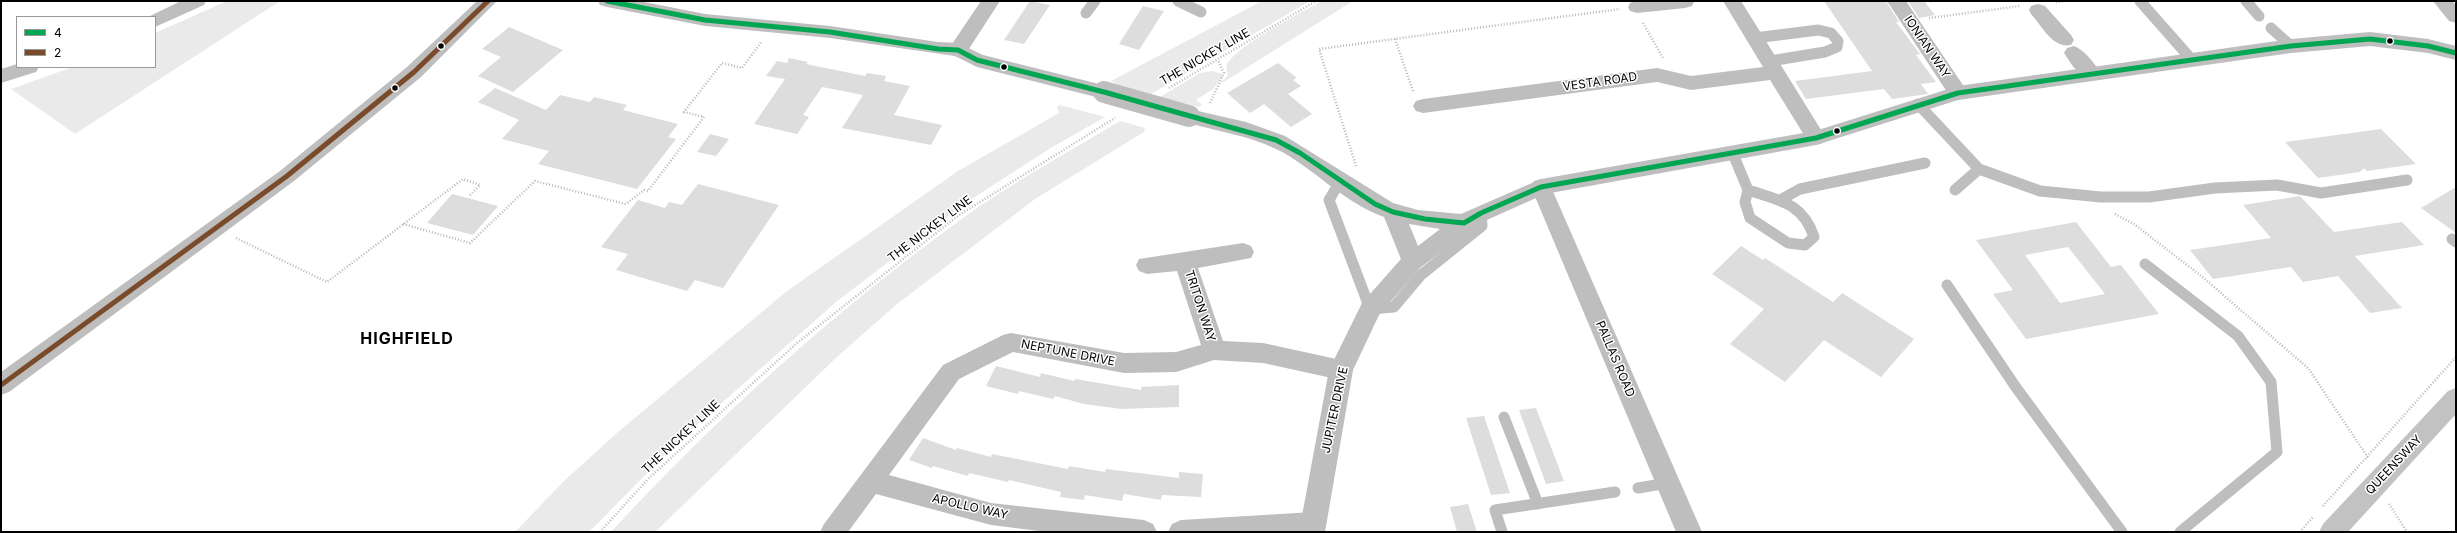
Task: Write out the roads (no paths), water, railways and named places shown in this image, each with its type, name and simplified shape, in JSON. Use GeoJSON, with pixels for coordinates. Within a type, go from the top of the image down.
{"type":"FeatureCollection","features":[{"type":"Feature","properties":{"kind":"main road","name":"QUEENSWAY"},"geometry":{"type":"LineString","coordinates":[[2332,532],[2456,398]]}},
{"type":"Feature","properties":{"kind":"street"},"geometry":{"type":"LineString","coordinates":[[156,21],[197,1]]}},
{"type":"Feature","properties":{"kind":"street"},"geometry":{"type":"LineString","coordinates":[[1,385],[217,229],[286,176],[409,76],[488,1]]}},
{"type":"Feature","properties":{"kind":"street"},"geometry":{"type":"LineString","coordinates":[[607,1],[705,20],[772,28],[830,32],[938,49],[958,50],[977,60],[1104,92],[1276,140],[1341,180],[1375,204],[1393,212],[1424,219],[1473,218]]}},
{"type":"Feature","properties":{"kind":"street"},"geometry":{"type":"LineString","coordinates":[[958,50],[991,1]]}},
{"type":"Feature","properties":{"kind":"street"},"geometry":{"type":"LineString","coordinates":[[1732,1],[1816,138]]}},
{"type":"Feature","properties":{"kind":"street","name":"IONIAN WAY"},"geometry":{"type":"LineString","coordinates":[[1896,1],[1958,93]]}},
{"type":"Feature","properties":{"kind":"street"},"geometry":{"type":"LineString","coordinates":[[2442,1],[2456,17]]}},
{"type":"Feature","properties":{"kind":"street"},"geometry":{"type":"LineString","coordinates":[[1636,7],[1685,2]]}},
{"type":"Feature","properties":{"kind":"street"},"geometry":{"type":"LineString","coordinates":[[2038,6],[2091,74]]}},
{"type":"Feature","properties":{"kind":"street","name":"JUPITER DRIVE"},"geometry":{"type":"LineString","coordinates":[[1313,528],[1341,370],[1370,309],[1413,260],[1473,218],[1541,186],[1733,154],[1816,138],[1918,104],[1958,93],[2291,46],[2370,39],[2428,46],[2456,53]]}},
{"type":"Feature","properties":{"kind":"street","name":"VESTA ROAD"},"geometry":{"type":"LineString","coordinates":[[1423,106],[1657,74],[1691,82],[1773,67]]}},
{"type":"Feature","properties":{"kind":"street"},"geometry":{"type":"LineString","coordinates":[[1,76],[26,68]]}},
{"type":"Feature","properties":{"kind":"street","name":"PALLAS ROAD"},"geometry":{"type":"LineString","coordinates":[[1541,186],[1689,532]]}},
{"type":"Feature","properties":{"kind":"street"},"geometry":{"type":"LineString","coordinates":[[1393,212],[1413,260]]}},
{"type":"Feature","properties":{"kind":"street","name":"TRITON WAY"},"geometry":{"type":"LineString","coordinates":[[1147,265],[1185,262],[1243,252]]}},
{"type":"Feature","properties":{"kind":"street","name":"TRITON WAY"},"geometry":{"type":"LineString","coordinates":[[1185,262],[1214,350]]}},
{"type":"Feature","properties":{"kind":"street","name":"NEPTUNE DRIVE"},"geometry":{"type":"LineString","coordinates":[[833,532],[951,372],[1011,342],[1124,363],[1176,362],[1214,350],[1263,353],[1341,370]]}},
{"type":"Feature","properties":{"kind":"street","name":"APOLLO WAY"},"geometry":{"type":"LineString","coordinates":[[870,481],[992,514],[1144,532]]}},
{"type":"Feature","properties":{"kind":"street"},"geometry":{"type":"LineString","coordinates":[[1181,532],[1313,528]]}},
{"type":"Feature","properties":{"kind":"lane"},"geometry":{"type":"LineString","coordinates":[[1086,13],[1095,1]]}},
{"type":"Feature","properties":{"kind":"lane"},"geometry":{"type":"LineString","coordinates":[[1178,1],[1201,12]]}},
{"type":"Feature","properties":{"kind":"lane"},"geometry":{"type":"LineString","coordinates":[[2140,1],[2192,60]]}},
{"type":"Feature","properties":{"kind":"lane"},"geometry":{"type":"LineString","coordinates":[[2246,1],[2259,16]]}},
{"type":"Feature","properties":{"kind":"lane"},"geometry":{"type":"LineString","coordinates":[[2271,28],[2291,46]]}},
{"type":"Feature","properties":{"kind":"lane"},"geometry":{"type":"LineString","coordinates":[[1755,38],[1818,30],[1830,32],[1838,41],[1837,47],[1825,52],[1791,58],[1773,67]]}},
{"type":"Feature","properties":{"kind":"lane"},"geometry":{"type":"LineString","coordinates":[[1918,104],[1979,169],[2040,191],[2101,197],[2149,197],[2215,188],[2277,185],[2321,193],[2407,180]]}},
{"type":"Feature","properties":{"kind":"lane"},"geometry":{"type":"LineString","coordinates":[[1733,154],[1748,190],[1745,202],[1746,210],[1750,218],[1788,243],[1806,245],[1811,242],[1814,237],[1811,223],[1806,215],[1780,200],[1748,190]]}},
{"type":"Feature","properties":{"kind":"lane"},"geometry":{"type":"LineString","coordinates":[[1780,200],[1800,189],[1925,163]]}},
{"type":"Feature","properties":{"kind":"lane"},"geometry":{"type":"LineString","coordinates":[[1955,190],[1979,169]]}},
{"type":"Feature","properties":{"kind":"lane"},"geometry":{"type":"LineString","coordinates":[[1341,180],[1329,200],[1370,309],[1394,307],[1421,276],[1482,226],[1473,218]]}},
{"type":"Feature","properties":{"kind":"lane"},"geometry":{"type":"LineString","coordinates":[[2145,264],[2238,336],[2271,382],[2277,452],[2181,529],[2180,532]]}},
{"type":"Feature","properties":{"kind":"lane"},"geometry":{"type":"LineString","coordinates":[[1947,285],[2015,386],[2122,532]]}},
{"type":"Feature","properties":{"kind":"lane"},"geometry":{"type":"LineString","coordinates":[[1504,417],[1538,504]]}},
{"type":"Feature","properties":{"kind":"lane"},"geometry":{"type":"LineString","coordinates":[[1638,488],[1668,483]]}},
{"type":"Feature","properties":{"kind":"lane"},"geometry":{"type":"LineString","coordinates":[[1502,532],[1495,510],[1615,492]]}},
{"type":"Feature","properties":{"kind":"district","name":"HIGHFIELD"},"geometry":{"type":"Point","coordinates":[407,339]}}]}
